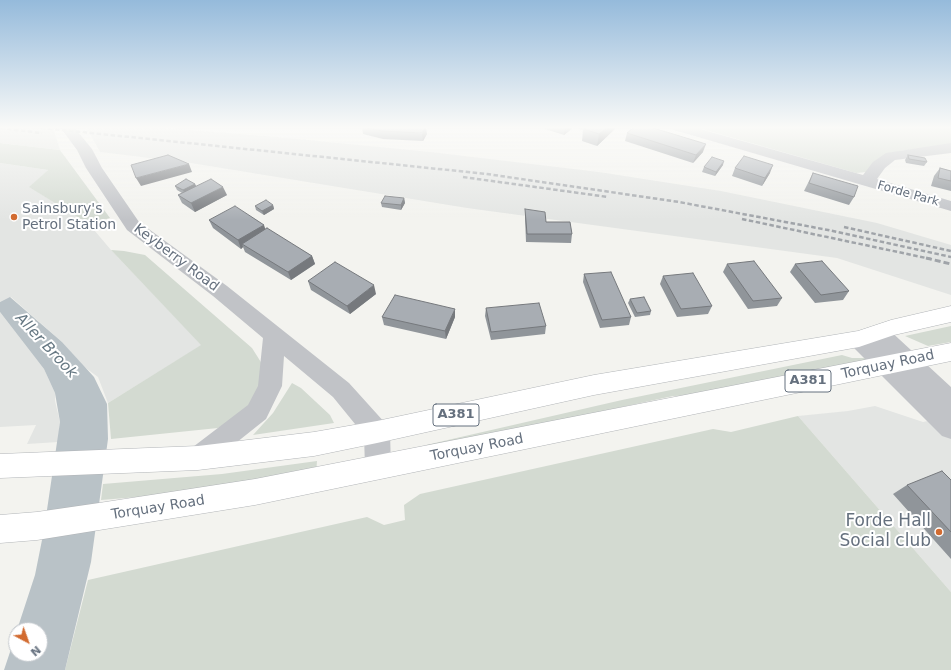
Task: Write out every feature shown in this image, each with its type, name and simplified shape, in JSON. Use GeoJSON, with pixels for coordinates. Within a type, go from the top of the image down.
{"type":"FeatureCollection","features":[{"type":"Feature","properties":{"kind":"main road","name":"A381"},"geometry":{"type":"LineString","coordinates":[[0,466],[198,458],[314,444],[378,432],[594,385],[868,336],[891,328],[951,314]]}},
{"type":"Feature","properties":{"kind":"main road","name":"Torquay Road"},"geometry":{"type":"LineString","coordinates":[[0,529],[37,526],[255,492],[951,352]]}},
{"type":"Feature","properties":{"kind":"street","name":"Keyberry Road"},"geometry":{"type":"LineString","coordinates":[[89,158],[133,226],[220,291],[341,390],[378,432]]}},
{"type":"Feature","properties":{"kind":"street","name":"Forde Park"},"geometry":{"type":"LineString","coordinates":[[785,158],[951,206]]}},
{"type":"Feature","properties":{"kind":"street","name":"Forde Park"},"geometry":{"type":"LineString","coordinates":[[866,182],[879,165],[888,158]]}},
{"type":"Feature","properties":{"kind":"street"},"geometry":{"type":"LineString","coordinates":[[198,458],[257,412],[270,386],[274,336]]}},
{"type":"Feature","properties":{"kind":"street"},"geometry":{"type":"LineString","coordinates":[[868,336],[907,360],[951,402]]}},
{"type":"Feature","properties":{"kind":"street"},"geometry":{"type":"LineString","coordinates":[[868,336],[884,366],[951,428]]}},
{"type":"Feature","properties":{"kind":"street"},"geometry":{"type":"LineString","coordinates":[[378,432],[378,468]]}},
{"type":"Feature","properties":{"kind":"shaded area"},"geometry":{"type":"Polygon","coordinates":[[[0,158],[66,158],[110,218],[89,224],[29,187],[48,170],[0,163],[0,158]]]}},
{"type":"Feature","properties":{"kind":"shaded area"},"geometry":{"type":"Polygon","coordinates":[[[152,158],[484,158],[599,172],[721,191],[877,223],[951,245],[951,295],[837,258],[467,208],[191,163],[152,158]]]}},
{"type":"Feature","properties":{"kind":"shaded area"},"geometry":{"type":"Polygon","coordinates":[[[804,158],[889,158],[867,172],[856,173],[804,158]]]}},
{"type":"Feature","properties":{"kind":"shaded area"},"geometry":{"type":"Polygon","coordinates":[[[0,163],[48,170],[30,187],[89,224],[111,250],[202,345],[108,403],[98,377],[83,366],[62,342],[11,297],[0,302],[0,163]]]}},
{"type":"Feature","properties":{"kind":"shaded area"},"geometry":{"type":"Polygon","coordinates":[[[111,250],[145,255],[252,348],[264,367],[260,391],[238,418],[218,428],[111,439],[108,403],[201,345],[111,250]]]}},
{"type":"Feature","properties":{"kind":"shaded area"},"geometry":{"type":"Polygon","coordinates":[[[0,312],[44,369],[55,393],[55,401],[60,422],[58,442],[27,444],[36,425],[0,427],[0,312]]]}},
{"type":"Feature","properties":{"kind":"shaded area"},"geometry":{"type":"Polygon","coordinates":[[[951,326],[951,342],[928,346],[905,336],[951,326]]]}},
{"type":"Feature","properties":{"kind":"shaded area"},"geometry":{"type":"Polygon","coordinates":[[[842,355],[852,358],[865,358],[869,361],[705,395],[673,396],[427,449],[426,445],[622,400],[842,355]]]}},
{"type":"Feature","properties":{"kind":"shaded area"},"geometry":{"type":"Polygon","coordinates":[[[292,383],[301,388],[330,415],[334,423],[253,435],[273,413],[292,383]]]}},
{"type":"Feature","properties":{"kind":"shaded area"},"geometry":{"type":"Polygon","coordinates":[[[875,406],[923,422],[951,416],[951,592],[798,416],[848,411],[875,406]]]}},
{"type":"Feature","properties":{"kind":"shaded area"},"geometry":{"type":"Polygon","coordinates":[[[798,416],[951,592],[951,670],[65,670],[88,580],[367,517],[384,525],[405,520],[404,505],[420,494],[713,429],[731,432],[798,416]]]}},
{"type":"Feature","properties":{"kind":"shaded area"},"geometry":{"type":"Polygon","coordinates":[[[317,461],[316,474],[188,493],[101,500],[103,484],[222,474],[317,461]]]}},
{"type":"Feature","properties":{"kind":"water","name":"Aller Brook"},"geometry":{"type":"Polygon","coordinates":[[[10,297],[62,342],[94,377],[107,404],[108,439],[91,562],[65,670],[4,670],[8,658],[8,662],[48,662],[48,622],[20,622],[35,575],[44,530],[60,422],[55,393],[44,369],[0,312],[0,302],[10,297]]]}},
{"type":"Feature","properties":{"kind":"building"},"geometry":{"type":"Polygon","coordinates":[[[156,158],[176,158],[189,164],[136,178],[131,165],[156,158]]]}},
{"type":"Feature","properties":{"kind":"building"},"geometry":{"type":"Polygon","coordinates":[[[711,158],[724,161],[716,172],[704,167],[711,158]]]}},
{"type":"Feature","properties":{"kind":"building"},"geometry":{"type":"Polygon","coordinates":[[[742,158],[751,158],[773,165],[765,178],[735,168],[742,158]]]}},
{"type":"Feature","properties":{"kind":"building"},"geometry":{"type":"Polygon","coordinates":[[[925,158],[927,162],[909,159],[925,158]]]}},
{"type":"Feature","properties":{"kind":"building"},"geometry":{"type":"Polygon","coordinates":[[[940,168],[951,171],[951,181],[938,178],[940,168]]]}},
{"type":"Feature","properties":{"kind":"building"},"geometry":{"type":"Polygon","coordinates":[[[813,173],[858,186],[854,197],[809,183],[813,173]]]}},
{"type":"Feature","properties":{"kind":"building"},"geometry":{"type":"Polygon","coordinates":[[[186,179],[195,184],[183,190],[175,186],[186,179]]]}},
{"type":"Feature","properties":{"kind":"building"},"geometry":{"type":"Polygon","coordinates":[[[211,179],[223,187],[191,203],[178,195],[211,179]]]}},
{"type":"Feature","properties":{"kind":"building"},"geometry":{"type":"Polygon","coordinates":[[[385,196],[404,198],[401,205],[381,203],[385,196]]]}},
{"type":"Feature","properties":{"kind":"building"},"geometry":{"type":"Polygon","coordinates":[[[266,200],[273,205],[262,211],[255,206],[266,200]]]}},
{"type":"Feature","properties":{"kind":"building"},"geometry":{"type":"Polygon","coordinates":[[[235,206],[264,225],[238,240],[209,220],[235,206]]]}},
{"type":"Feature","properties":{"kind":"building"},"geometry":{"type":"Polygon","coordinates":[[[525,209],[545,212],[546,222],[570,222],[572,234],[527,234],[525,209]]]}},
{"type":"Feature","properties":{"kind":"building"},"geometry":{"type":"Polygon","coordinates":[[[267,228],[312,256],[288,272],[242,244],[267,228]]]}},
{"type":"Feature","properties":{"kind":"building"},"geometry":{"type":"Polygon","coordinates":[[[754,261],[782,298],[753,301],[727,264],[754,261]]]}},
{"type":"Feature","properties":{"kind":"building"},"geometry":{"type":"Polygon","coordinates":[[[822,261],[849,291],[821,295],[795,264],[822,261]]]}},
{"type":"Feature","properties":{"kind":"building"},"geometry":{"type":"Polygon","coordinates":[[[335,262],[374,285],[347,306],[308,281],[335,262]]]}},
{"type":"Feature","properties":{"kind":"building"},"geometry":{"type":"Polygon","coordinates":[[[611,272],[631,317],[602,320],[584,274],[611,272]]]}},
{"type":"Feature","properties":{"kind":"building"},"geometry":{"type":"Polygon","coordinates":[[[693,273],[712,306],[681,309],[663,276],[693,273]]]}},
{"type":"Feature","properties":{"kind":"building"},"geometry":{"type":"Polygon","coordinates":[[[395,295],[455,309],[445,331],[382,317],[395,295]]]}},
{"type":"Feature","properties":{"kind":"building"},"geometry":{"type":"Polygon","coordinates":[[[644,297],[651,311],[637,313],[630,299],[644,297]]]}},
{"type":"Feature","properties":{"kind":"building"},"geometry":{"type":"Polygon","coordinates":[[[539,303],[546,326],[491,332],[486,308],[539,303]]]}},
{"type":"Feature","properties":{"kind":"building"},"geometry":{"type":"Polygon","coordinates":[[[942,471],[951,480],[951,532],[907,485],[942,471]]]}},
{"type":"Feature","properties":{"kind":"railway"},"geometry":{"type":"LineString","coordinates":[[335,158],[487,174],[679,202],[828,230],[951,257]]}},
{"type":"Feature","properties":{"kind":"railway"},"geometry":{"type":"LineString","coordinates":[[463,177],[608,197]]}},
{"type":"Feature","properties":{"kind":"railway"},"geometry":{"type":"LineString","coordinates":[[742,219],[931,259]]}},
{"type":"Feature","properties":{"kind":"railway"},"geometry":{"type":"LineString","coordinates":[[844,227],[951,251]]}},
{"type":"Feature","properties":{"kind":"railway"},"geometry":{"type":"LineString","coordinates":[[926,258],[951,264]]}},
{"type":"Feature","properties":{"kind":"place","name":"Sainsbury's Petrol Station"},"geometry":{"type":"Point","coordinates":[14,217]}},
{"type":"Feature","properties":{"kind":"place","name":"Forde Hall Social club"},"geometry":{"type":"Point","coordinates":[939,532]}}]}
